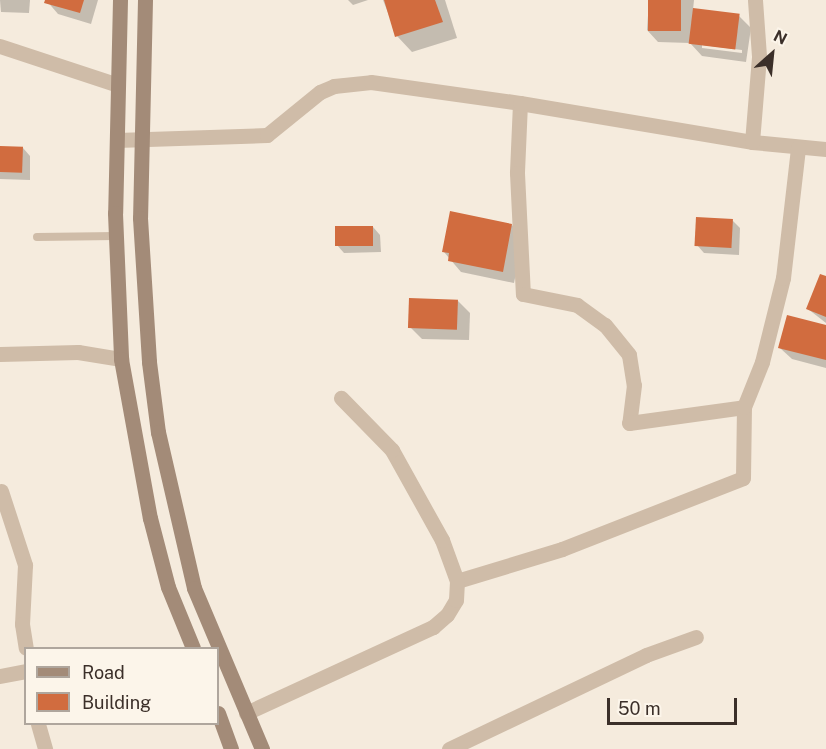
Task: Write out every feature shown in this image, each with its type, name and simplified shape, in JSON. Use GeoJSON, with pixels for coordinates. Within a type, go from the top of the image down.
{"type":"FeatureCollection","features":[{"type":"Feature","properties":{"kind":"main road"},"geometry":{"type":"LineString","coordinates":[[120,0],[116,236],[121,359],[150,518],[168,587],[193,647]]}},
{"type":"Feature","properties":{"kind":"main road"},"geometry":{"type":"LineString","coordinates":[[145,0],[140,218],[148,362],[158,432],[194,588],[219,647]]}},
{"type":"Feature","properties":{"kind":"main road"},"geometry":{"type":"LineString","coordinates":[[219,648],[262,749]]}},
{"type":"Feature","properties":{"kind":"main road"},"geometry":{"type":"LineString","coordinates":[[219,716],[231,749]]}},
{"type":"Feature","properties":{"kind":"street"},"geometry":{"type":"LineString","coordinates":[[752,142],[759,68],[754,0]]}},
{"type":"Feature","properties":{"kind":"street"},"geometry":{"type":"LineString","coordinates":[[0,46],[118,85]]}},
{"type":"Feature","properties":{"kind":"street"},"geometry":{"type":"LineString","coordinates":[[117,140],[267,135],[320,92],[344,85],[371,82],[520,103],[752,142],[826,149]]}},
{"type":"Feature","properties":{"kind":"street"},"geometry":{"type":"LineString","coordinates":[[520,103],[517,173],[523,294],[577,304],[605,326],[629,355],[634,385],[629,423],[744,407]]}},
{"type":"Feature","properties":{"kind":"street"},"geometry":{"type":"LineString","coordinates":[[457,581],[562,549],[743,478],[744,407],[762,362],[783,278],[798,148]]}},
{"type":"Feature","properties":{"kind":"street"},"geometry":{"type":"LineString","coordinates":[[0,354],[78,352],[121,359]]}},
{"type":"Feature","properties":{"kind":"street"},"geometry":{"type":"LineString","coordinates":[[246,713],[433,627],[447,615],[456,600],[457,581],[442,540],[392,450],[341,398]]}},
{"type":"Feature","properties":{"kind":"street"},"geometry":{"type":"LineString","coordinates":[[1,490],[26,565],[22,624],[26,647]]}},
{"type":"Feature","properties":{"kind":"street"},"geometry":{"type":"LineString","coordinates":[[449,749],[646,655],[696,637]]}},
{"type":"Feature","properties":{"kind":"street"},"geometry":{"type":"LineString","coordinates":[[0,676],[24,672]]}},
{"type":"Feature","properties":{"kind":"street"},"geometry":{"type":"LineString","coordinates":[[39,725],[45,749]]}},
{"type":"Feature","properties":{"kind":"lane"},"geometry":{"type":"LineString","coordinates":[[37,237],[116,236]]}},
{"type":"Feature","properties":{"kind":"building"},"geometry":{"type":"Polygon","coordinates":[[[45,0],[84,0],[80,13],[44,3],[45,0]]]}},
{"type":"Feature","properties":{"kind":"building"},"geometry":{"type":"Polygon","coordinates":[[[384,0],[435,0],[443,22],[395,37],[384,0]]]}},
{"type":"Feature","properties":{"kind":"building"},"geometry":{"type":"Polygon","coordinates":[[[648,0],[681,0],[681,31],[648,31],[648,0]]]}},
{"type":"Feature","properties":{"kind":"building"},"geometry":{"type":"Polygon","coordinates":[[[693,8],[740,14],[735,49],[689,44],[693,8]]]}},
{"type":"Feature","properties":{"kind":"building"},"geometry":{"type":"Polygon","coordinates":[[[0,146],[23,147],[22,173],[0,172],[0,146]]]}},
{"type":"Feature","properties":{"kind":"building"},"geometry":{"type":"Polygon","coordinates":[[[450,211],[512,224],[503,272],[448,261],[449,253],[442,252],[450,211]]]}},
{"type":"Feature","properties":{"kind":"building"},"geometry":{"type":"Polygon","coordinates":[[[696,217],[733,219],[731,248],[694,246],[696,217]]]}},
{"type":"Feature","properties":{"kind":"building"},"geometry":{"type":"Polygon","coordinates":[[[335,226],[373,226],[373,246],[335,246],[335,226]]]}},
{"type":"Feature","properties":{"kind":"building"},"geometry":{"type":"Polygon","coordinates":[[[820,274],[826,276],[826,317],[806,309],[820,274]]]}},
{"type":"Feature","properties":{"kind":"building"},"geometry":{"type":"Polygon","coordinates":[[[409,298],[458,300],[457,330],[408,328],[409,298]]]}},
{"type":"Feature","properties":{"kind":"building"},"geometry":{"type":"Polygon","coordinates":[[[787,315],[826,325],[826,360],[778,348],[787,315]]]}}]}
